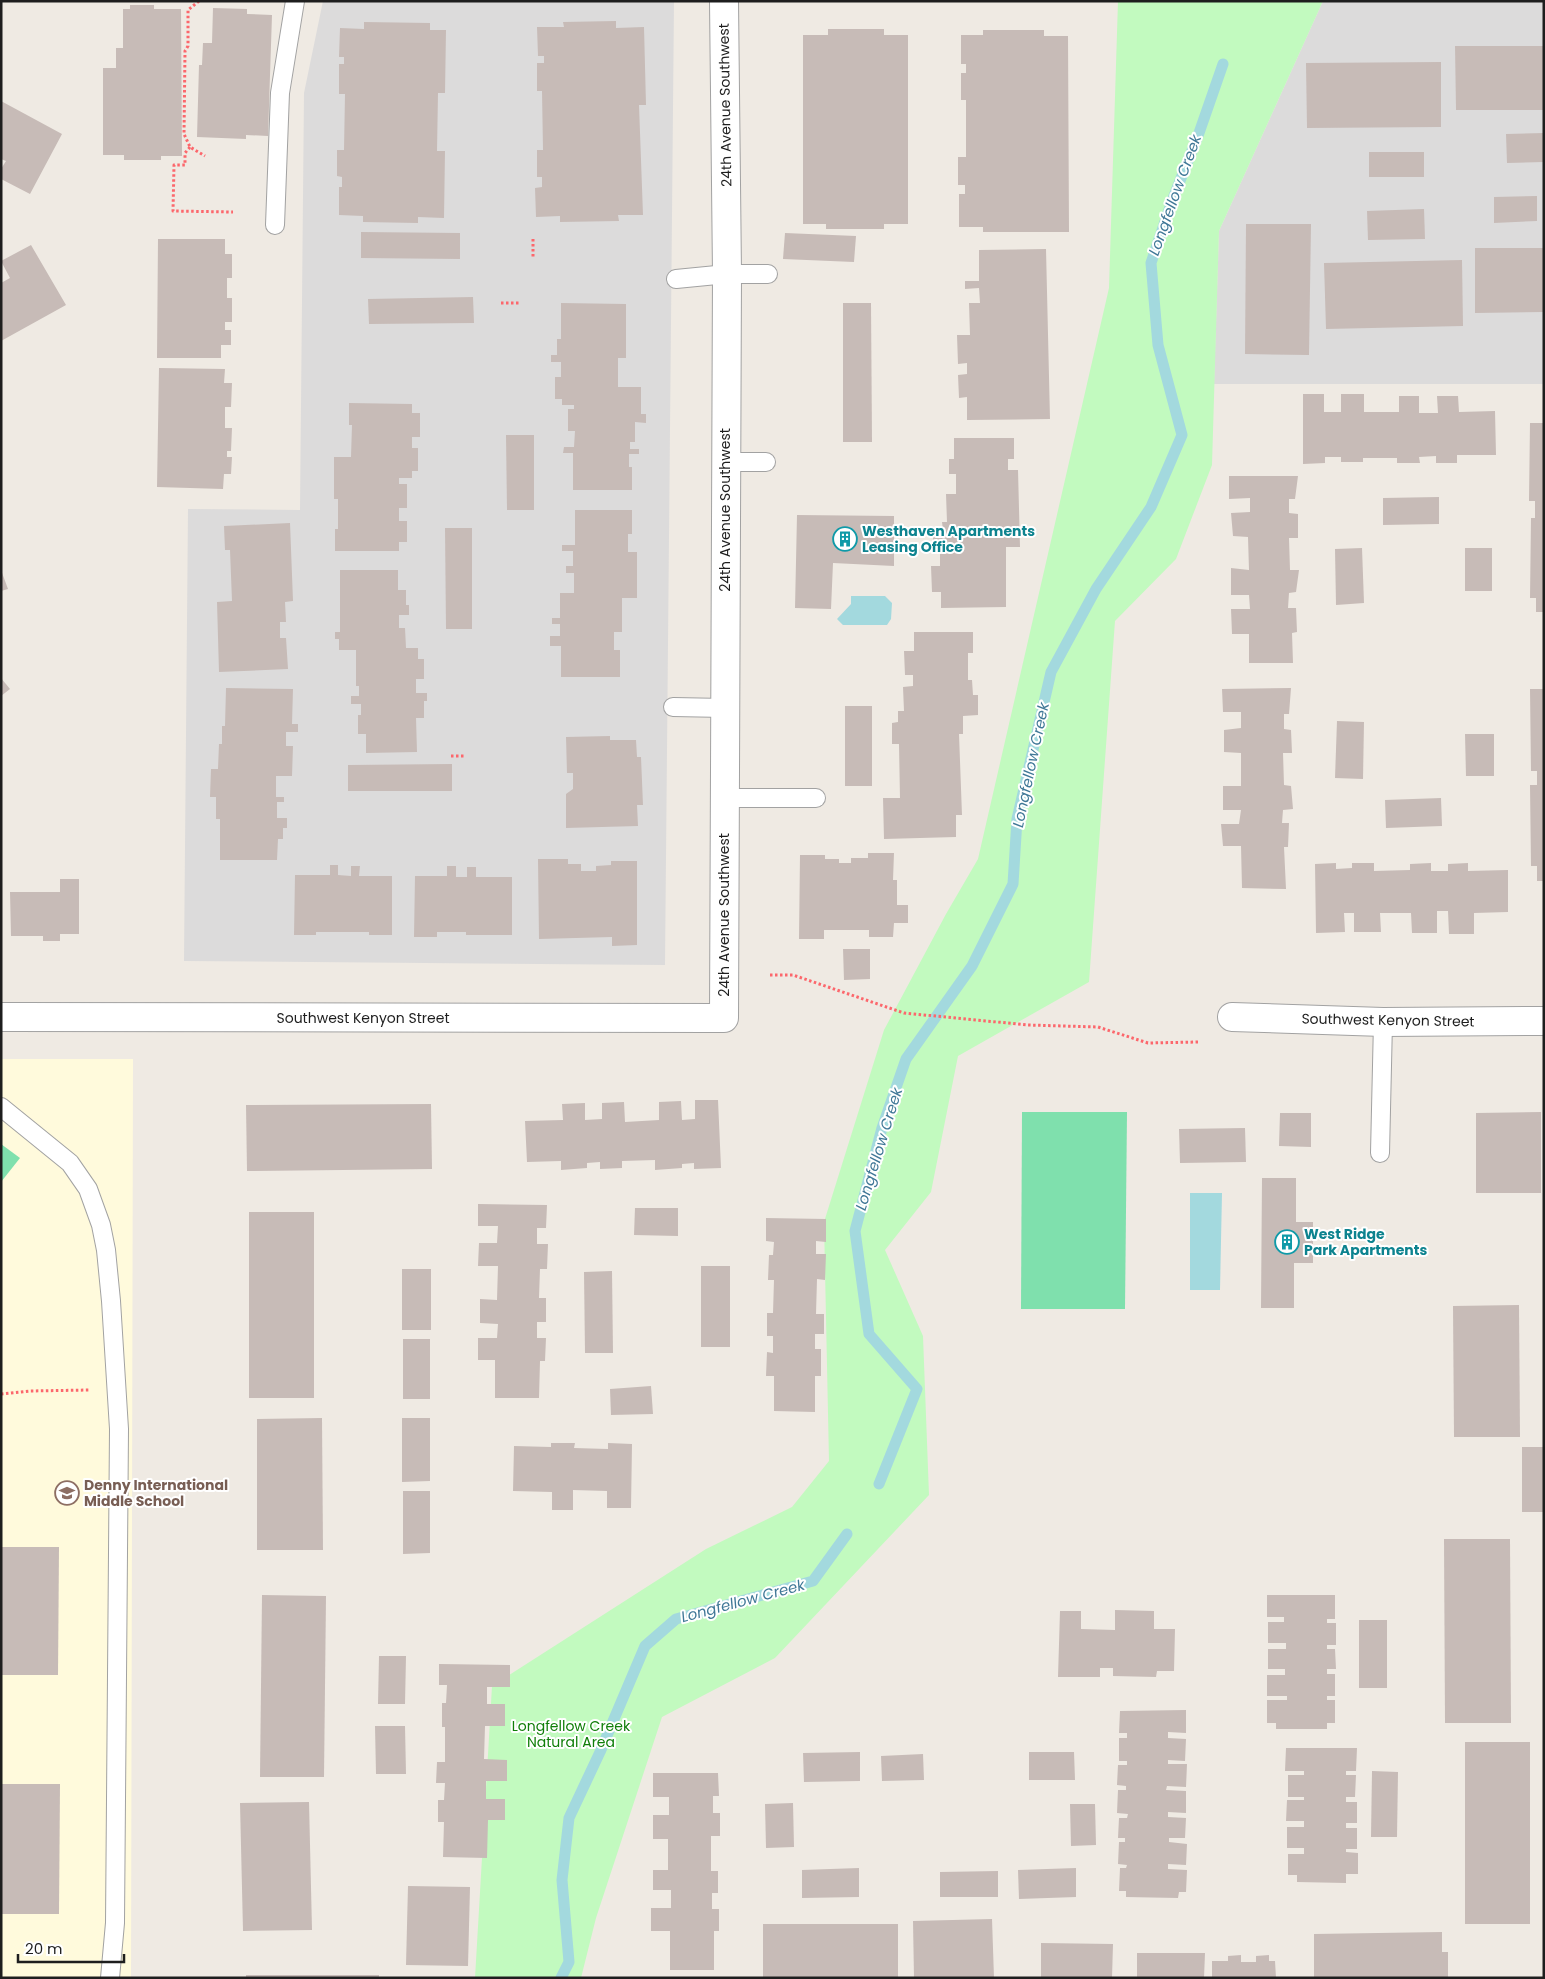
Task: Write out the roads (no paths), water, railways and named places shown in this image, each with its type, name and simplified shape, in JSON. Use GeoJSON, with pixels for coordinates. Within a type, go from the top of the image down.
{"type":"FeatureCollection","features":[{"type":"Feature","properties":{"kind":"street","name":"24th Avenue Southwest"},"geometry":{"type":"LineString","coordinates":[[724,1],[727,274],[724,1018]]}},
{"type":"Feature","properties":{"kind":"street","name":"Southwest Kenyon Street"},"geometry":{"type":"LineString","coordinates":[[1,1017],[724,1018]]}},
{"type":"Feature","properties":{"kind":"street","name":"Southwest Kenyon Street"},"geometry":{"type":"LineString","coordinates":[[1232,1017],[1382,1022],[1544,1021]]}},
{"type":"Feature","properties":{"kind":"lane"},"geometry":{"type":"LineString","coordinates":[[275,225],[280,93],[295,1]]}},
{"type":"Feature","properties":{"kind":"lane"},"geometry":{"type":"LineString","coordinates":[[676,280],[727,274],[768,274]]}},
{"type":"Feature","properties":{"kind":"lane"},"geometry":{"type":"LineString","coordinates":[[726,462],[766,462]]}},
{"type":"Feature","properties":{"kind":"lane"},"geometry":{"type":"LineString","coordinates":[[673,707],[725,708]]}},
{"type":"Feature","properties":{"kind":"lane"},"geometry":{"type":"LineString","coordinates":[[725,798],[816,798]]}},
{"type":"Feature","properties":{"kind":"lane"},"geometry":{"type":"LineString","coordinates":[[1380,1153],[1382,1022]]}},
{"type":"Feature","properties":{"kind":"lane"},"geometry":{"type":"LineString","coordinates":[[1,1107],[70,1162],[88,1189],[102,1225],[106,1250],[112,1301],[119,1429],[115,1923],[110,1978]]}},
{"type":"Feature","properties":{"kind":"water"},"geometry":{"type":"Polygon","coordinates":[[[851,596],[885,596],[892,603],[891,619],[887,625],[843,625],[837,619],[851,604],[851,596]]]}},
{"type":"Feature","properties":{"kind":"water"},"geometry":{"type":"Polygon","coordinates":[[[1190,1193],[1222,1193],[1220,1290],[1190,1290],[1190,1193]]]}},
{"type":"Feature","properties":{"kind":"waterway","name":"Longfellow Creek"},"geometry":{"type":"LineString","coordinates":[[879,1484],[917,1389],[869,1334],[855,1231],[882,1128],[906,1059],[972,966],[1013,884],[1017,819],[1051,672],[1096,589],[1151,507],[1182,435],[1158,345],[1151,263],[1223,64]]}},
{"type":"Feature","properties":{"kind":"waterway","name":"Longfellow Creek"},"geometry":{"type":"LineString","coordinates":[[561,1978],[569,1962],[562,1880],[569,1818],[600,1752],[645,1646],[676,1619],[813,1581],[847,1534]]}},
{"type":"Feature","properties":{"kind":"place","name":"Westhaven Apartments Leasing Office"},"geometry":{"type":"Point","coordinates":[845,539]}},
{"type":"Feature","properties":{"kind":"place","name":"West Ridge Park Apartments"},"geometry":{"type":"Point","coordinates":[1287,1242]}},
{"type":"Feature","properties":{"kind":"place","name":"Denny International Middle School"},"geometry":{"type":"Point","coordinates":[67,1493]}},
{"type":"Feature","properties":{"kind":"park label","name":"Longfellow Creek Natural Area"},"geometry":{"type":"Point","coordinates":[571,1734]}}]}
